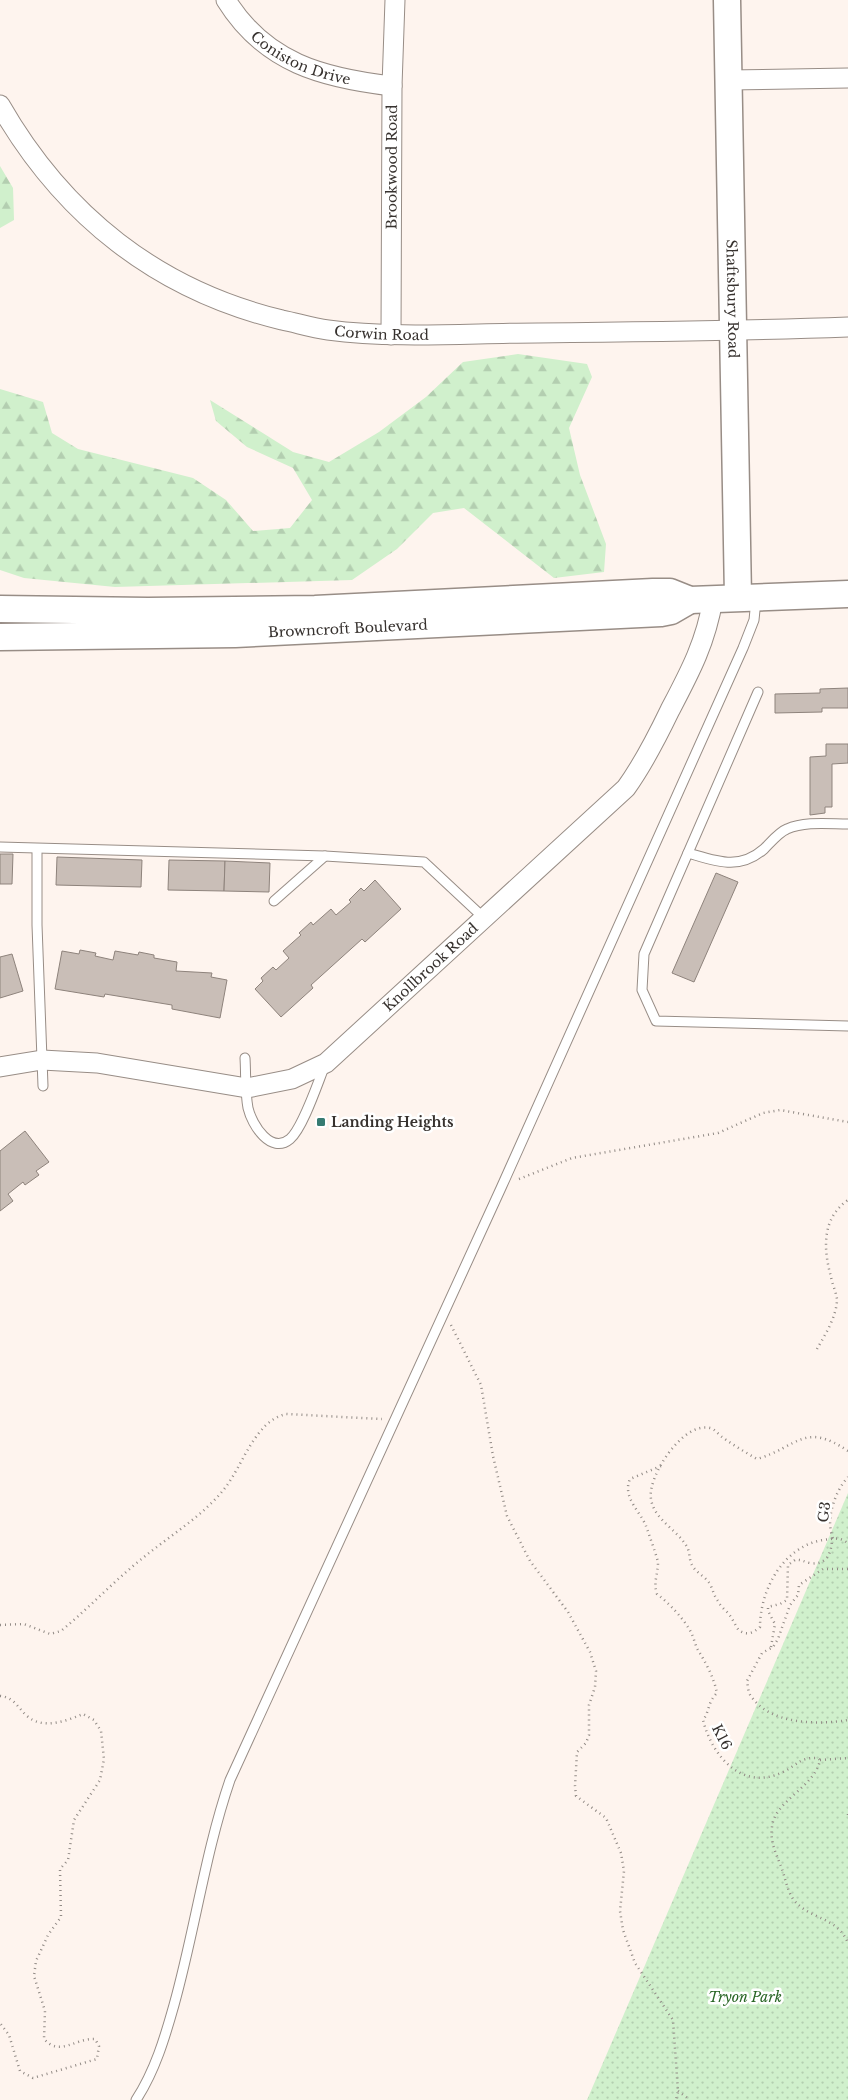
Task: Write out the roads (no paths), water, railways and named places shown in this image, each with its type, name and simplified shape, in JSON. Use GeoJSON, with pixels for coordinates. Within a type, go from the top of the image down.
{"type":"FeatureCollection","features":[{"type":"Feature","properties":{"kind":"main road","name":"Shaftsbury Road"},"geometry":{"type":"LineString","coordinates":[[724,598],[734,331],[727,0]]}},
{"type":"Feature","properties":{"kind":"main road","name":"Browncroft Boulevard"},"geometry":{"type":"LineString","coordinates":[[0,637],[235,634],[545,609],[670,592],[724,598],[848,594]]}},
{"type":"Feature","properties":{"kind":"main road","name":"Browncroft Boulevard"},"geometry":{"type":"LineString","coordinates":[[0,609],[139,611],[379,607],[545,609]]}},
{"type":"Feature","properties":{"kind":"street","name":"Coniston Drive"},"geometry":{"type":"LineString","coordinates":[[226,0],[253,35],[286,59],[320,73],[349,81],[392,86]]}},
{"type":"Feature","properties":{"kind":"street","name":"Brookwood Road"},"geometry":{"type":"LineString","coordinates":[[391,335],[392,86],[396,0]]}},
{"type":"Feature","properties":{"kind":"street"},"geometry":{"type":"LineString","coordinates":[[728,80],[848,78]]}},
{"type":"Feature","properties":{"kind":"street","name":"Corwin Road"},"geometry":{"type":"LineString","coordinates":[[0,105],[16,133],[54,183],[84,215],[120,245],[159,271],[201,294],[255,313],[326,330],[391,335],[734,331],[848,327]]}},
{"type":"Feature","properties":{"kind":"street","name":"Knollbrook Road"},"geometry":{"type":"LineString","coordinates":[[0,1067],[42,1060],[97,1063],[247,1088],[292,1080],[326,1063],[620,796],[647,757],[699,654],[708,626],[724,598]]}},
{"type":"Feature","properties":{"kind":"lane"},"geometry":{"type":"LineString","coordinates":[[136,2100],[156,2058],[172,2013],[217,1823],[230,1780],[501,1188],[754,620],[724,598]]}},
{"type":"Feature","properties":{"kind":"lane"},"geometry":{"type":"LineString","coordinates":[[758,692],[644,954],[642,990],[649,1011],[656,1021],[848,1026]]}},
{"type":"Feature","properties":{"kind":"lane"},"geometry":{"type":"LineString","coordinates":[[688,853],[719,862],[740,863],[761,852],[786,829],[811,824],[848,824]]}},
{"type":"Feature","properties":{"kind":"lane"},"geometry":{"type":"LineString","coordinates":[[0,848],[326,856],[424,862],[485,919]]}},
{"type":"Feature","properties":{"kind":"lane"},"geometry":{"type":"LineString","coordinates":[[37,849],[37,925],[43,1086]]}},
{"type":"Feature","properties":{"kind":"lane"},"geometry":{"type":"LineString","coordinates":[[274,901],[326,856]]}},
{"type":"Feature","properties":{"kind":"lane"},"geometry":{"type":"LineString","coordinates":[[245,1058],[248,1108],[252,1118],[266,1139],[274,1143],[283,1143],[290,1139],[298,1130],[326,1063]]}},
{"type":"Feature","properties":{"kind":"place","name":"Landing Heights"},"geometry":{"type":"Point","coordinates":[321,1122]}},
{"type":"Feature","properties":{"kind":"park label","name":"Tryon Park"},"geometry":{"type":"Point","coordinates":[745,1997]}}]}
